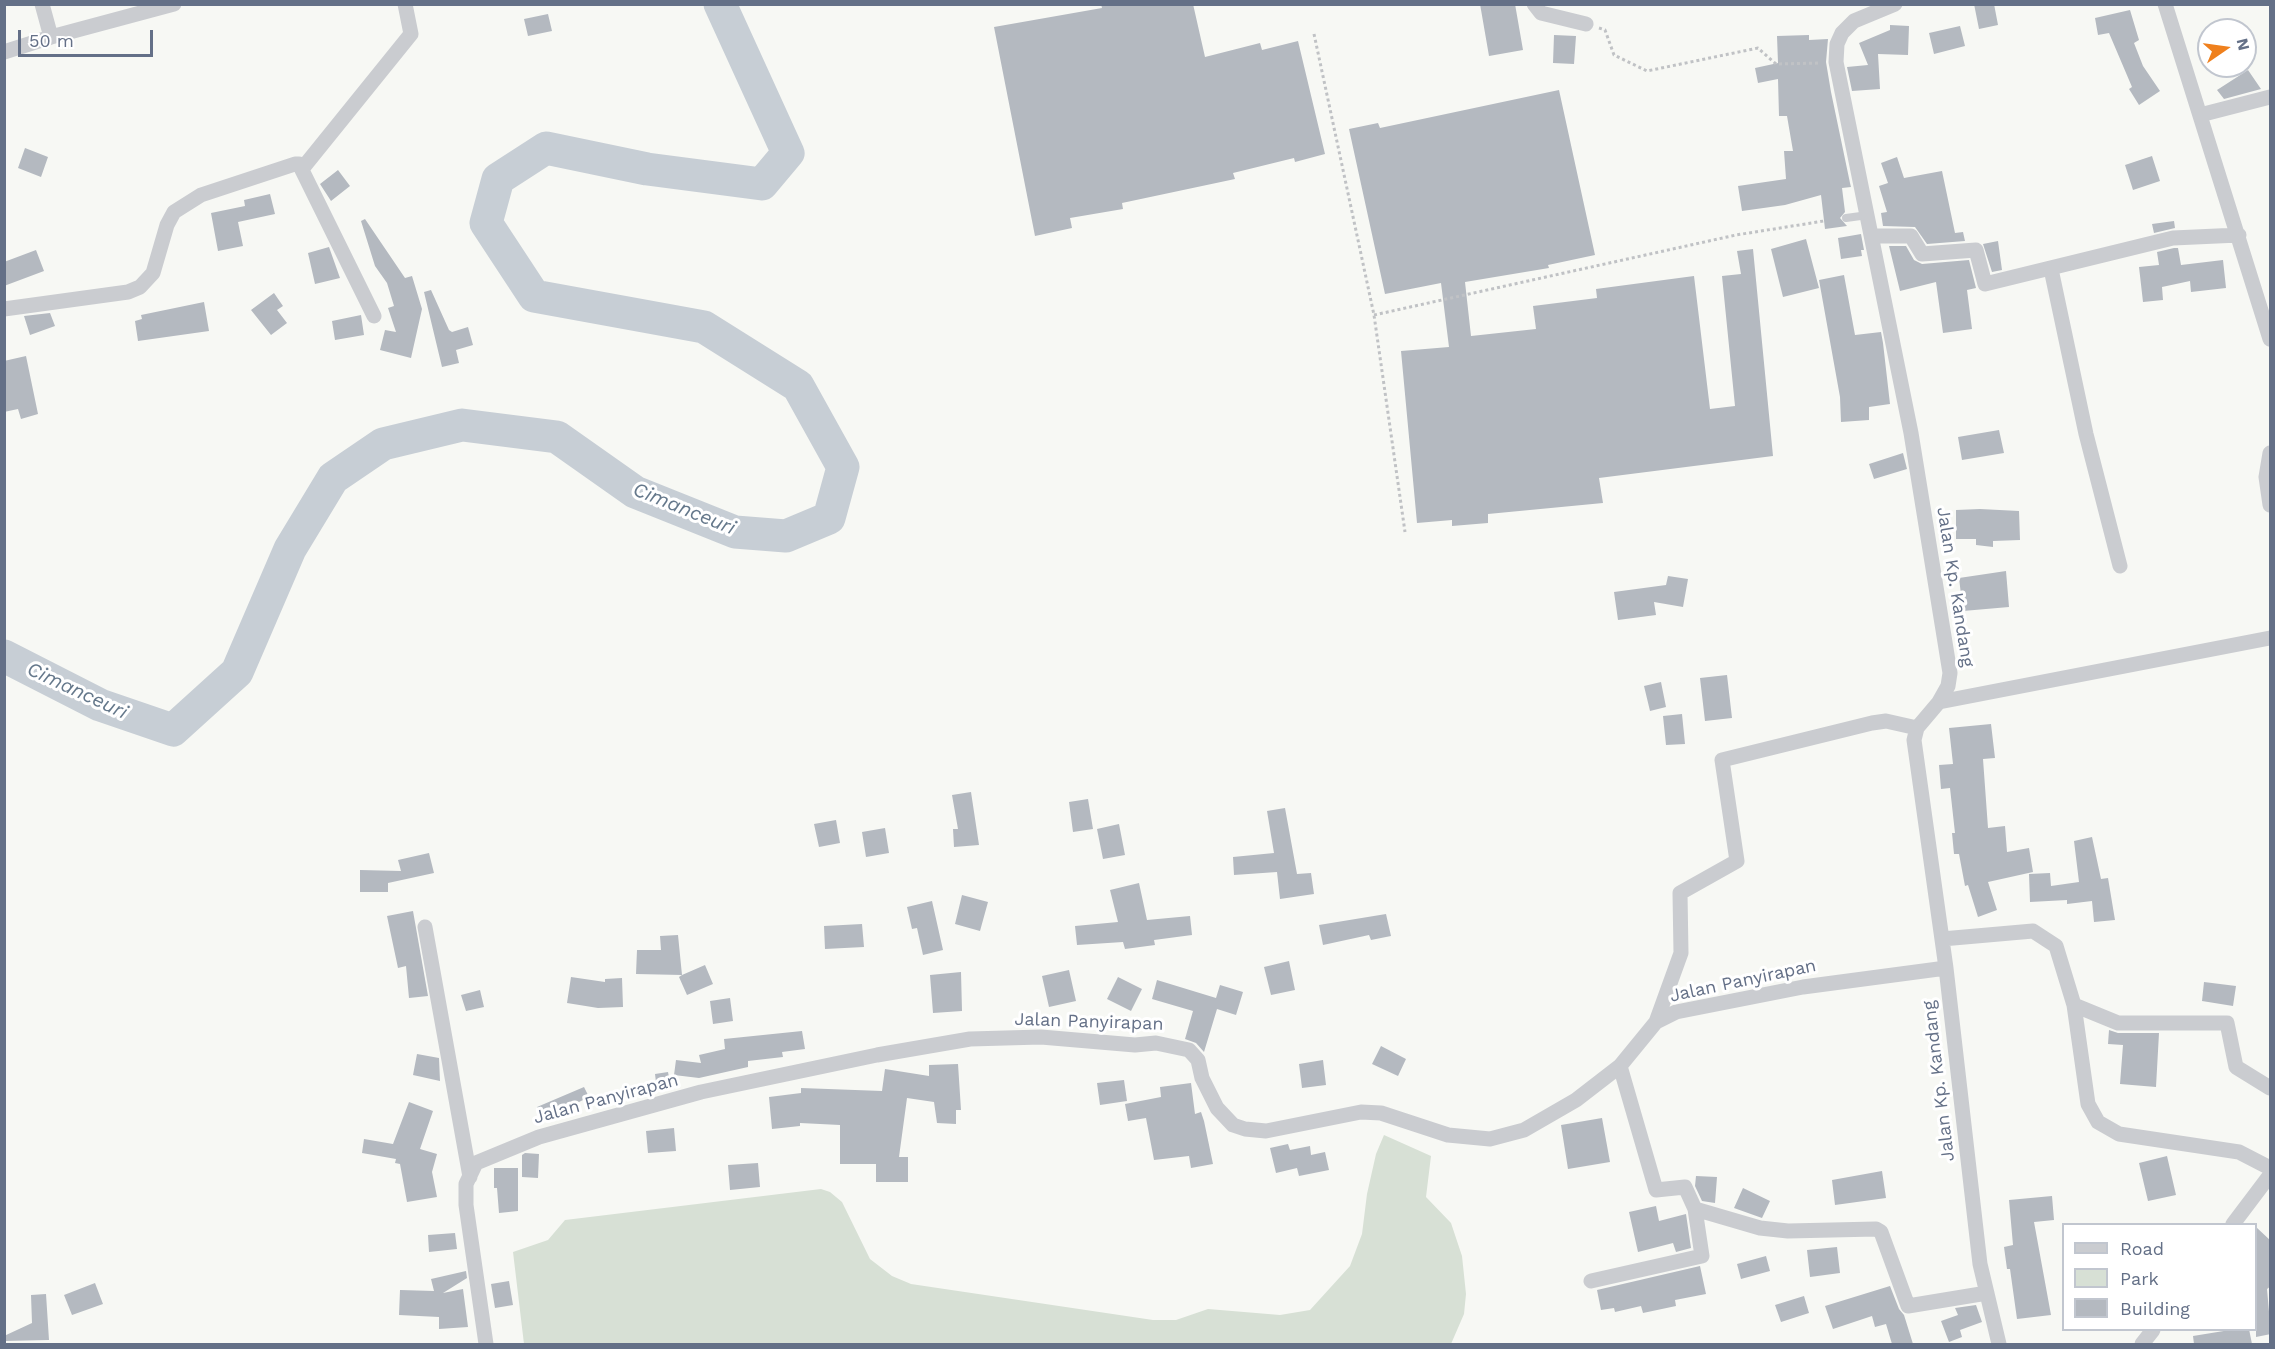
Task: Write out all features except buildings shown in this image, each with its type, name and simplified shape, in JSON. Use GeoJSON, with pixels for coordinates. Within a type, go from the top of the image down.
{"type":"FeatureCollection","features":[{"type":"Feature","properties":{"kind":"street"},"geometry":{"type":"LineString","coordinates":[[42,4],[51,37]]}},
{"type":"Feature","properties":{"kind":"street"},"geometry":{"type":"LineString","coordinates":[[4,52],[174,4]]}},
{"type":"Feature","properties":{"kind":"street"},"geometry":{"type":"LineString","coordinates":[[302,169],[411,34],[405,4]]}},
{"type":"Feature","properties":{"kind":"street"},"geometry":{"type":"LineString","coordinates":[[1534,4],[1541,13],[1586,24]]}},
{"type":"Feature","properties":{"kind":"street"},"geometry":{"type":"LineString","coordinates":[[2165,4],[2271,339]]}},
{"type":"Feature","properties":{"kind":"street","name":"Jalan Kp. Kandang"},"geometry":{"type":"LineString","coordinates":[[1892,5],[1854,21],[1842,33],[1837,44],[1836,62],[1911,434],[1950,673],[1948,686],[1939,702],[1917,728],[1914,740],[1946,968],[1980,1264],[1998,1344]]}},
{"type":"Feature","properties":{"kind":"street"},"geometry":{"type":"LineString","coordinates":[[2200,115],[2271,97]]}},
{"type":"Feature","properties":{"kind":"street"},"geometry":{"type":"LineString","coordinates":[[4,309],[128,292],[140,287],[153,273],[167,225],[174,212],[187,202],[299,164],[374,316]]}},
{"type":"Feature","properties":{"kind":"street"},"geometry":{"type":"LineString","coordinates":[[1872,236],[1911,237],[1922,254],[1976,250],[1985,284],[2173,238],[2239,236]]}},
{"type":"Feature","properties":{"kind":"street"},"geometry":{"type":"LineString","coordinates":[[2052,269],[2086,434],[2120,566]]}},
{"type":"Feature","properties":{"kind":"street"},"geometry":{"type":"LineString","coordinates":[[2271,453],[2266,477],[2271,505]]}},
{"type":"Feature","properties":{"kind":"street"},"geometry":{"type":"LineString","coordinates":[[1939,702],[2271,638]]}},
{"type":"Feature","properties":{"kind":"street"},"geometry":{"type":"LineString","coordinates":[[1656,1022],[1681,953],[1680,893],[1737,861],[1722,760],[1872,723],[1886,721],[1917,728]]}},
{"type":"Feature","properties":{"kind":"street"},"geometry":{"type":"LineString","coordinates":[[425,927],[470,1177],[466,1184],[466,1205],[486,1344]]}},
{"type":"Feature","properties":{"kind":"street"},"geometry":{"type":"LineString","coordinates":[[1942,939],[2033,931],[2056,945],[2074,1005],[2088,1104],[2098,1122],[2119,1134],[2239,1152],[2271,1168]]}},
{"type":"Feature","properties":{"kind":"street","name":"Jalan Panyirapan"},"geometry":{"type":"LineString","coordinates":[[470,1177],[476,1163],[539,1137],[701,1092],[877,1054],[970,1039],[1041,1037],[1176,1046],[1189,1050],[1198,1060],[1202,1078],[1224,1117],[1233,1125],[1245,1129],[1266,1131],[1332,1116],[1381,1113],[1448,1135],[1490,1139],[1524,1130],[1576,1100],[1620,1066],[1656,1022],[1676,1012],[1730,1000],[1946,968]]}},
{"type":"Feature","properties":{"kind":"street"},"geometry":{"type":"LineString","coordinates":[[2074,1005],[2118,1023],[2227,1023],[2236,1067],[2271,1088]]}},
{"type":"Feature","properties":{"kind":"street"},"geometry":{"type":"LineString","coordinates":[[1591,1281],[1702,1256],[1695,1209],[1685,1188],[1660,1191],[1654,1188],[1620,1066]]}},
{"type":"Feature","properties":{"kind":"street"},"geometry":{"type":"LineString","coordinates":[[2234,1223],[2271,1175]]}},
{"type":"Feature","properties":{"kind":"street"},"geometry":{"type":"LineString","coordinates":[[1695,1209],[1760,1228],[1788,1231],[1876,1229],[1881,1232],[1908,1306],[1987,1293]]}},
{"type":"Feature","properties":{"kind":"street"},"geometry":{"type":"LineString","coordinates":[[2142,1344],[2152,1331]]}},
{"type":"Feature","properties":{"kind":"lane"},"geometry":{"type":"LineString","coordinates":[[1846,218],[1868,215]]}},
{"type":"Feature","properties":{"kind":"path"},"geometry":{"type":"LineString","coordinates":[[1586,24],[1605,30],[1614,56],[1647,71],[1758,48],[1776,64],[1836,62]]}},
{"type":"Feature","properties":{"kind":"path"},"geometry":{"type":"LineString","coordinates":[[1314,34],[1374,315],[1405,532]]}},
{"type":"Feature","properties":{"kind":"path"},"geometry":{"type":"LineString","coordinates":[[1374,315],[1736,235],[1824,221]]}},
{"type":"Feature","properties":{"kind":"green space"},"geometry":{"type":"Polygon","coordinates":[[[1384,1135],[1431,1156],[1426,1197],[1451,1223],[1462,1256],[1466,1294],[1464,1314],[1451,1344],[524,1344],[513,1252],[548,1240],[565,1220],[821,1189],[830,1192],[842,1202],[870,1259],[892,1276],[911,1284],[1153,1320],[1176,1320],[1208,1309],[1280,1315],[1310,1310],[1350,1266],[1362,1234],[1367,1194],[1376,1154],[1384,1135]]]}},
{"type":"Feature","properties":{"kind":"waterway","name":"Cimanceuri"},"geometry":{"type":"LineString","coordinates":[[4,656],[100,705],[173,730],[237,672],[290,549],[333,478],[383,444],[462,425],[557,437],[635,492],[735,532],[786,536],[829,518],[843,467],[798,386],[704,327],[534,296],[486,223],[498,179],[546,148],[647,169],[762,184],[788,153],[720,4]]}}]}
